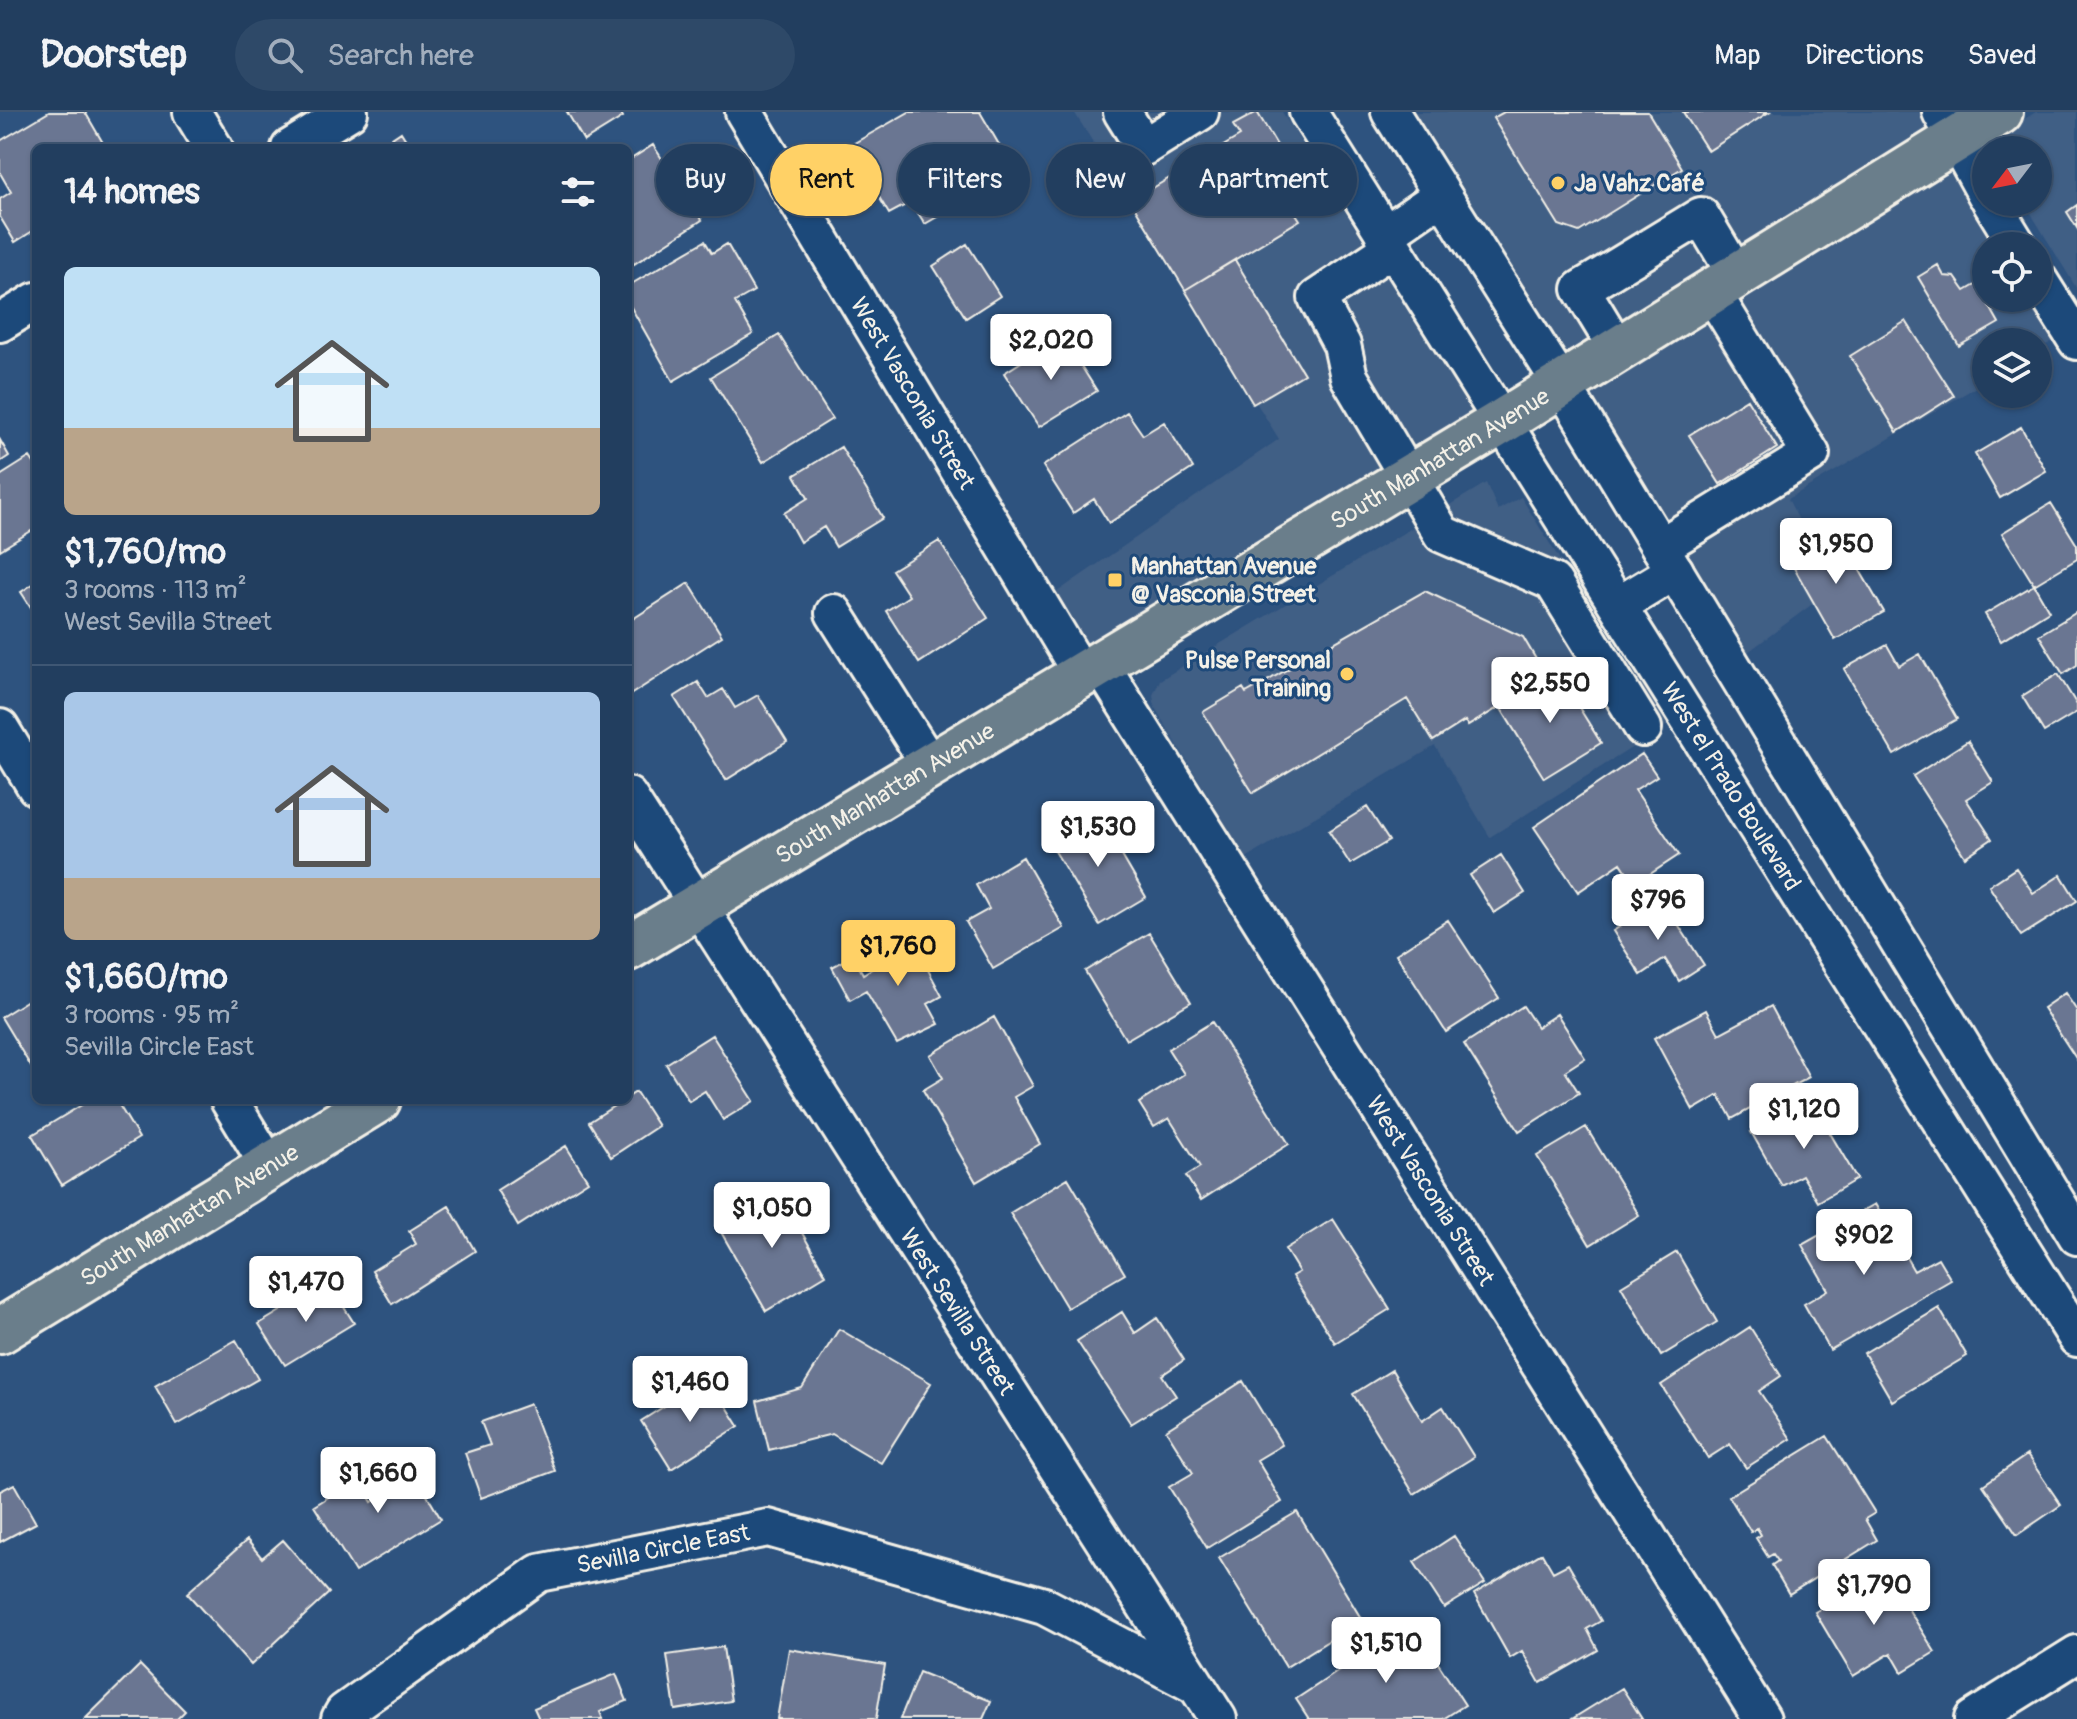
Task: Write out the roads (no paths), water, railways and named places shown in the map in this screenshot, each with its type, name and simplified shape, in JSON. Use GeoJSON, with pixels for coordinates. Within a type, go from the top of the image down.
{"type":"FeatureCollection","features":[{"type":"Feature","properties":{"kind":"main road","name":"South Manhattan Avenue"},"geometry":{"type":"LineString","coordinates":[[632,946],[1409,478],[1724,284],[1948,125],[2000,112]]}},
{"type":"Feature","properties":{"kind":"main road","name":"South Manhattan Avenue"},"geometry":{"type":"LineString","coordinates":[[0,1331],[371,1104]]}},
{"type":"Feature","properties":{"kind":"street"},"geometry":{"type":"LineString","coordinates":[[192,112],[212,144]]}},
{"type":"Feature","properties":{"kind":"street"},"geometry":{"type":"LineString","coordinates":[[297,144],[349,112]]}},
{"type":"Feature","properties":{"kind":"street","name":"West Vasconia Street"},"geometry":{"type":"LineString","coordinates":[[744,112],[1090,668],[1762,1719]]}},
{"type":"Feature","properties":{"kind":"street"},"geometry":{"type":"LineString","coordinates":[[1122,112],[1144,147],[1200,112]]}},
{"type":"Feature","properties":{"kind":"street","name":"West el Prado Boulevard"},"geometry":{"type":"LineString","coordinates":[[1308,112],[2077,1338]]}},
{"type":"Feature","properties":{"kind":"street"},"geometry":{"type":"LineString","coordinates":[[1390,112],[1562,385],[2077,1236]]}},
{"type":"Feature","properties":{"kind":"street"},"geometry":{"type":"LineString","coordinates":[[1948,125],[1972,169]]}},
{"type":"Feature","properties":{"kind":"street"},"geometry":{"type":"LineString","coordinates":[[1442,195],[1317,298],[1342,345],[1349,377],[1442,534],[1553,582],[1643,728]]}},
{"type":"Feature","properties":{"kind":"street"},"geometry":{"type":"LineString","coordinates":[[1618,350],[1581,289],[1701,216],[1724,284],[1811,454],[1668,559],[1619,605]]}},
{"type":"Feature","properties":{"kind":"street"},"geometry":{"type":"LineString","coordinates":[[2052,301],[2077,341]]}},
{"type":"Feature","properties":{"kind":"street"},"geometry":{"type":"LineString","coordinates":[[0,323],[32,303]]}},
{"type":"Feature","properties":{"kind":"street"},"geometry":{"type":"LineString","coordinates":[[1553,582],[1590,559]]}},
{"type":"Feature","properties":{"kind":"street"},"geometry":{"type":"LineString","coordinates":[[834,613],[930,765]]}},
{"type":"Feature","properties":{"kind":"street"},"geometry":{"type":"LineString","coordinates":[[0,728],[32,780]]}},
{"type":"Feature","properties":{"kind":"street","name":"West Sevilla Street"},"geometry":{"type":"LineString","coordinates":[[632,802],[1218,1719]]}},
{"type":"Feature","properties":{"kind":"street"},"geometry":{"type":"LineString","coordinates":[[1914,1078],[1964,1049]]}},
{"type":"Feature","properties":{"kind":"street"},"geometry":{"type":"LineString","coordinates":[[231,1104],[269,1166]]}},
{"type":"Feature","properties":{"kind":"street","name":"Sevilla Circle East"},"geometry":{"type":"LineString","coordinates":[[340,1719],[344,1712],[539,1573],[768,1528],[1044,1606],[1198,1687]]}},
{"type":"Feature","properties":{"kind":"street"},"geometry":{"type":"LineString","coordinates":[[1973,1719],[2077,1654]]}},
{"type":"Feature","properties":{"kind":"place","name":"Ja Vahz Café"},"geometry":{"type":"Point","coordinates":[1558,183]}},
{"type":"Feature","properties":{"kind":"place","name":"Manhattan Avenue @ Vasconia Street"},"geometry":{"type":"Point","coordinates":[1115,580]}},
{"type":"Feature","properties":{"kind":"place","name":"Pulse Personal Training"},"geometry":{"type":"Point","coordinates":[1347,674]}}]}
